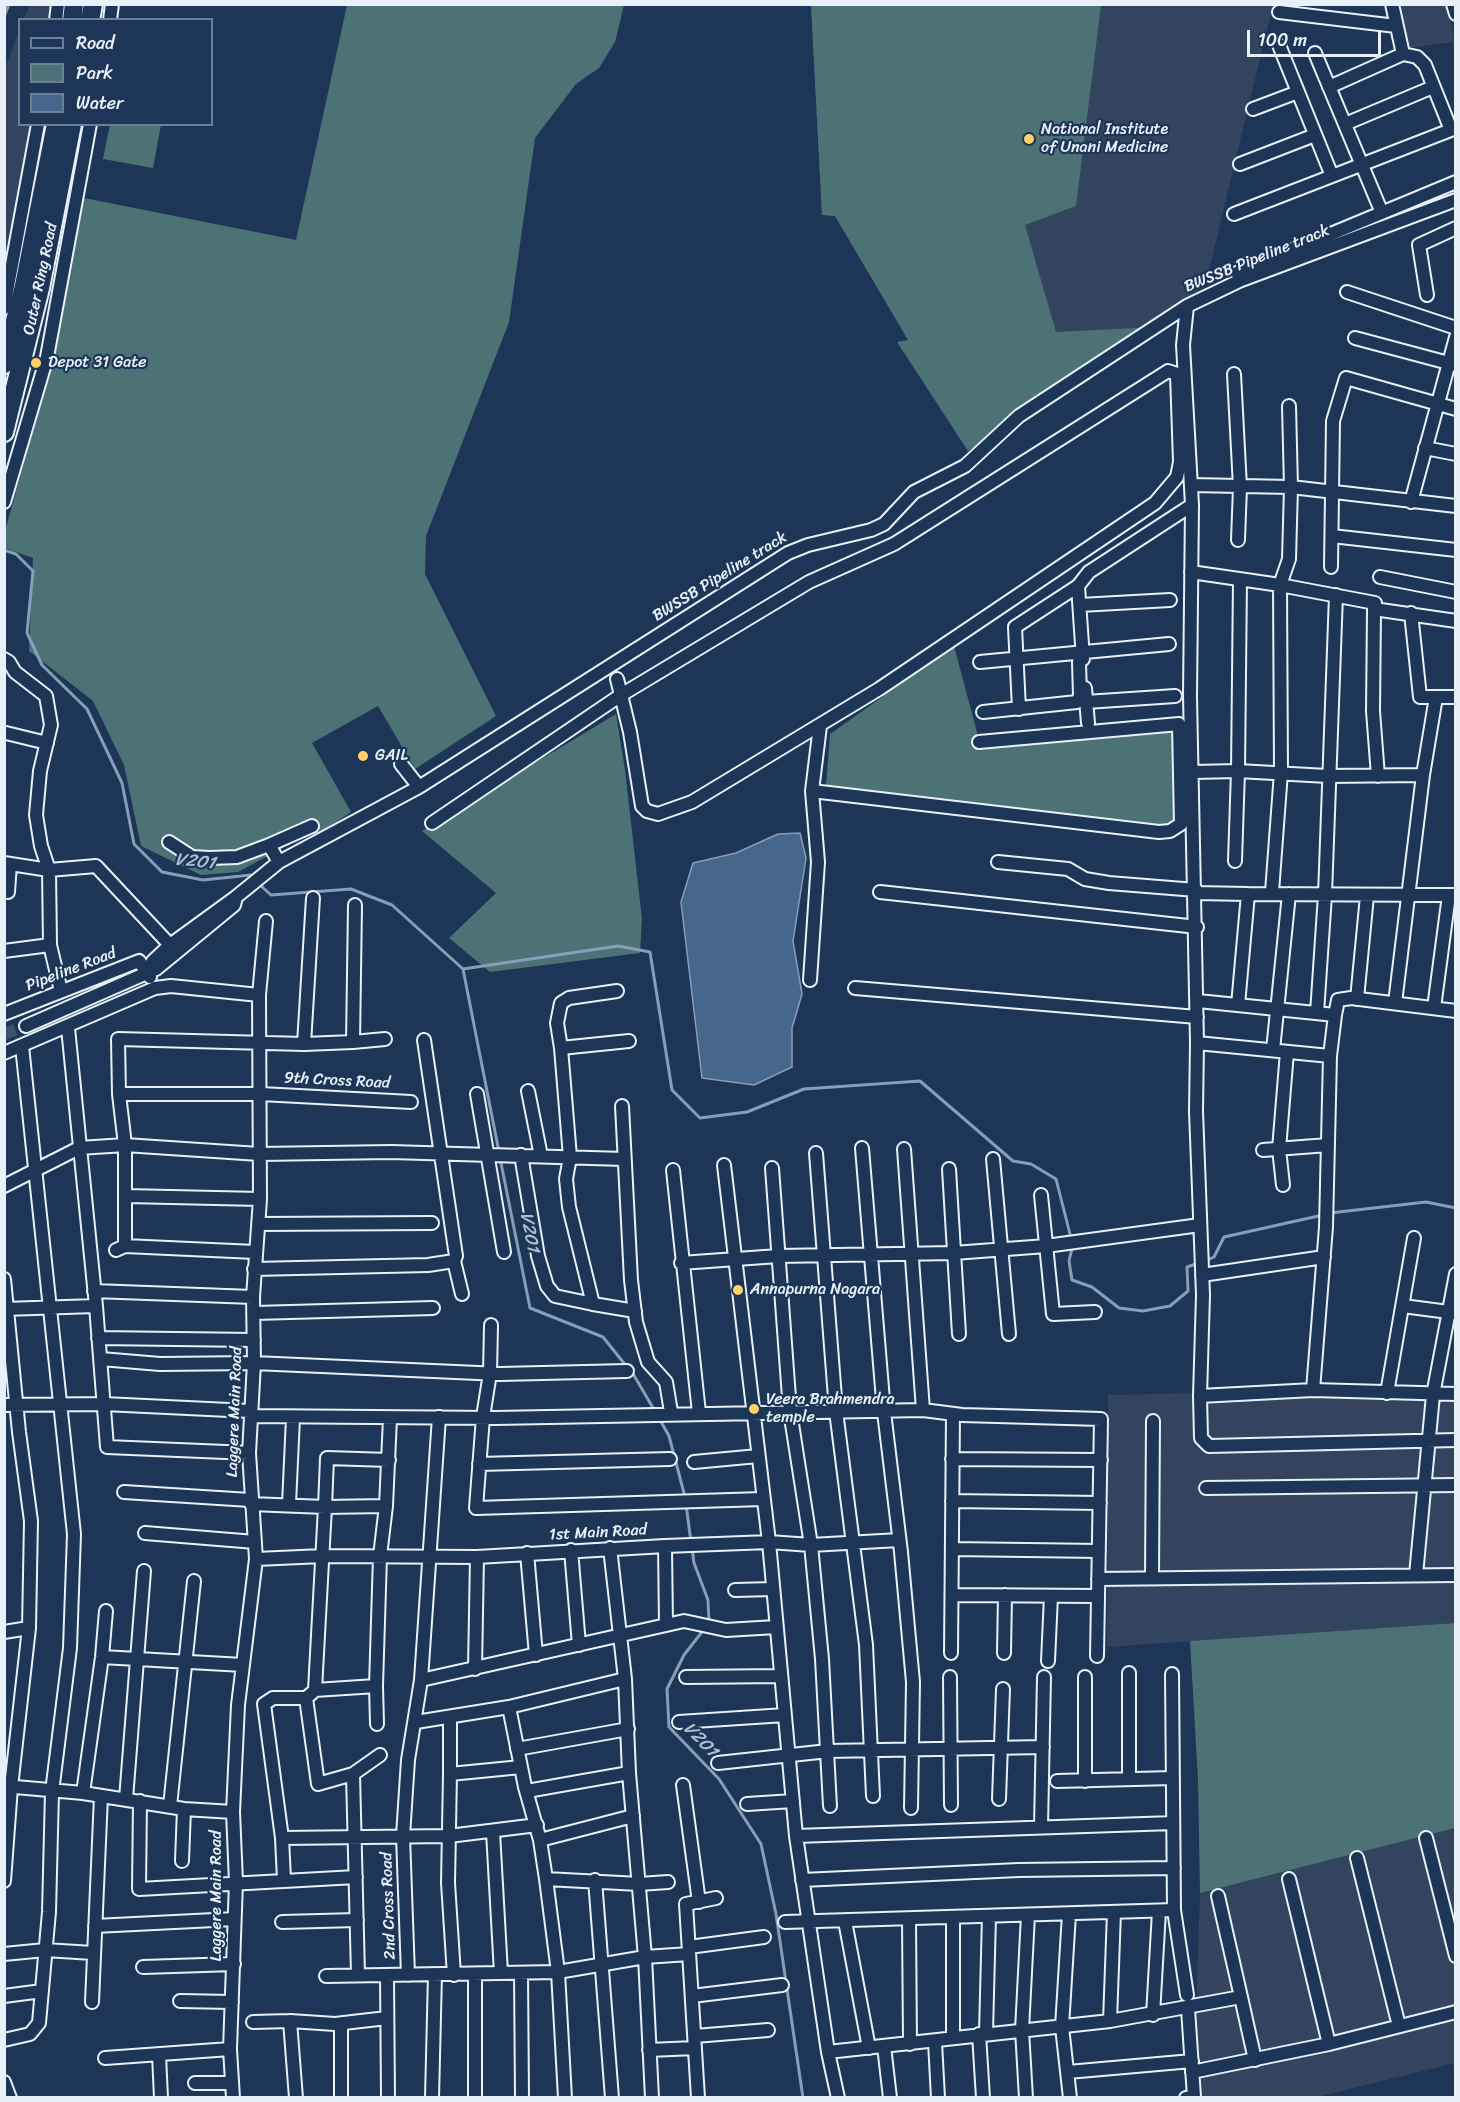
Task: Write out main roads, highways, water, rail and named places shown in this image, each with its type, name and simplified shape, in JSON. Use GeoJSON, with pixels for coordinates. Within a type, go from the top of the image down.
{"type":"FeatureCollection","features":[{"type":"Feature","properties":{"kind":"highway","name":"Outer Ring Road"},"geometry":{"type":"LineString","coordinates":[[4,364],[24,286],[56,126]]}},
{"type":"Feature","properties":{"kind":"highway","name":"Outer Ring Road"},"geometry":{"type":"LineString","coordinates":[[4,432],[40,288],[72,126]]}},
{"type":"Feature","properties":{"kind":"water"},"geometry":{"type":"Polygon","coordinates":[[[800,833],[806,858],[793,941],[802,994],[792,1028],[792,1067],[754,1085],[702,1078],[681,902],[693,863],[736,853],[778,834],[800,833]]]}},
{"type":"Feature","properties":{"kind":"waterway"},"geometry":{"type":"LineString","coordinates":[[4,17],[9,4]]}},
{"type":"Feature","properties":{"kind":"waterway","name":"V201"},"geometry":{"type":"LineString","coordinates":[[4,550],[16,554],[33,571],[27,633],[42,665],[87,709],[122,783],[134,844],[162,872],[203,880],[251,875],[254,879]]}},
{"type":"Feature","properties":{"kind":"waterway","name":"V201"},"geometry":{"type":"LineString","coordinates":[[259,884],[271,895],[351,889],[392,905],[463,969],[499,1152]]}},
{"type":"Feature","properties":{"kind":"waterway"},"geometry":{"type":"LineString","coordinates":[[463,969],[618,946],[650,952],[672,1090],[700,1118],[747,1112],[804,1089],[920,1081],[1013,1161],[1031,1164],[1056,1179],[1071,1238]]}},
{"type":"Feature","properties":{"kind":"waterway","name":"V201"},"geometry":{"type":"LineString","coordinates":[[500,1158],[530,1308],[603,1337],[627,1367]]}},
{"type":"Feature","properties":{"kind":"waterway"},"geometry":{"type":"LineString","coordinates":[[1330,1213],[1426,1202],[1456,1208]]}},
{"type":"Feature","properties":{"kind":"waterway"},"geometry":{"type":"LineString","coordinates":[[1205,1261],[1214,1257],[1224,1237],[1323,1215]]}},
{"type":"Feature","properties":{"kind":"waterway"},"geometry":{"type":"LineString","coordinates":[[1073,1244],[1069,1261],[1072,1280],[1092,1287],[1119,1308],[1143,1311],[1170,1306],[1188,1291],[1187,1267],[1199,1263]]}},
{"type":"Feature","properties":{"kind":"waterway","name":"V201"},"geometry":{"type":"LineString","coordinates":[[632,1372],[656,1413]]}},
{"type":"Feature","properties":{"kind":"waterway","name":"V201"},"geometry":{"type":"LineString","coordinates":[[659,1418],[669,1436],[685,1497]]}},
{"type":"Feature","properties":{"kind":"waterway","name":"V201"},"geometry":{"type":"LineString","coordinates":[[686,1504],[691,1542]]}},
{"type":"Feature","properties":{"kind":"waterway","name":"V201"},"geometry":{"type":"LineString","coordinates":[[692,1548],[694,1563],[708,1600],[709,1623]]}},
{"type":"Feature","properties":{"kind":"waterway","name":"V201"},"geometry":{"type":"LineString","coordinates":[[705,1628],[684,1655],[667,1689],[669,1727],[719,1779],[761,1844],[776,1914],[803,2098]]}},
{"type":"Feature","properties":{"kind":"tunnel"},"geometry":{"type":"LineString","coordinates":[[4,1034],[26,1026]]}},
{"type":"Feature","properties":{"kind":"place","name":"National Institute of Unani Medicine"},"geometry":{"type":"Point","coordinates":[1029,139]}},
{"type":"Feature","properties":{"kind":"place","name":"Depot 31 Gate"},"geometry":{"type":"Point","coordinates":[36,363]}},
{"type":"Feature","properties":{"kind":"place","name":"GAIL"},"geometry":{"type":"Point","coordinates":[363,756]}},
{"type":"Feature","properties":{"kind":"place","name":"Annapurna Nagara"},"geometry":{"type":"Point","coordinates":[738,1290]}},
{"type":"Feature","properties":{"kind":"place","name":"Veera Brahmendra temple"},"geometry":{"type":"Point","coordinates":[754,1409]}}]}
